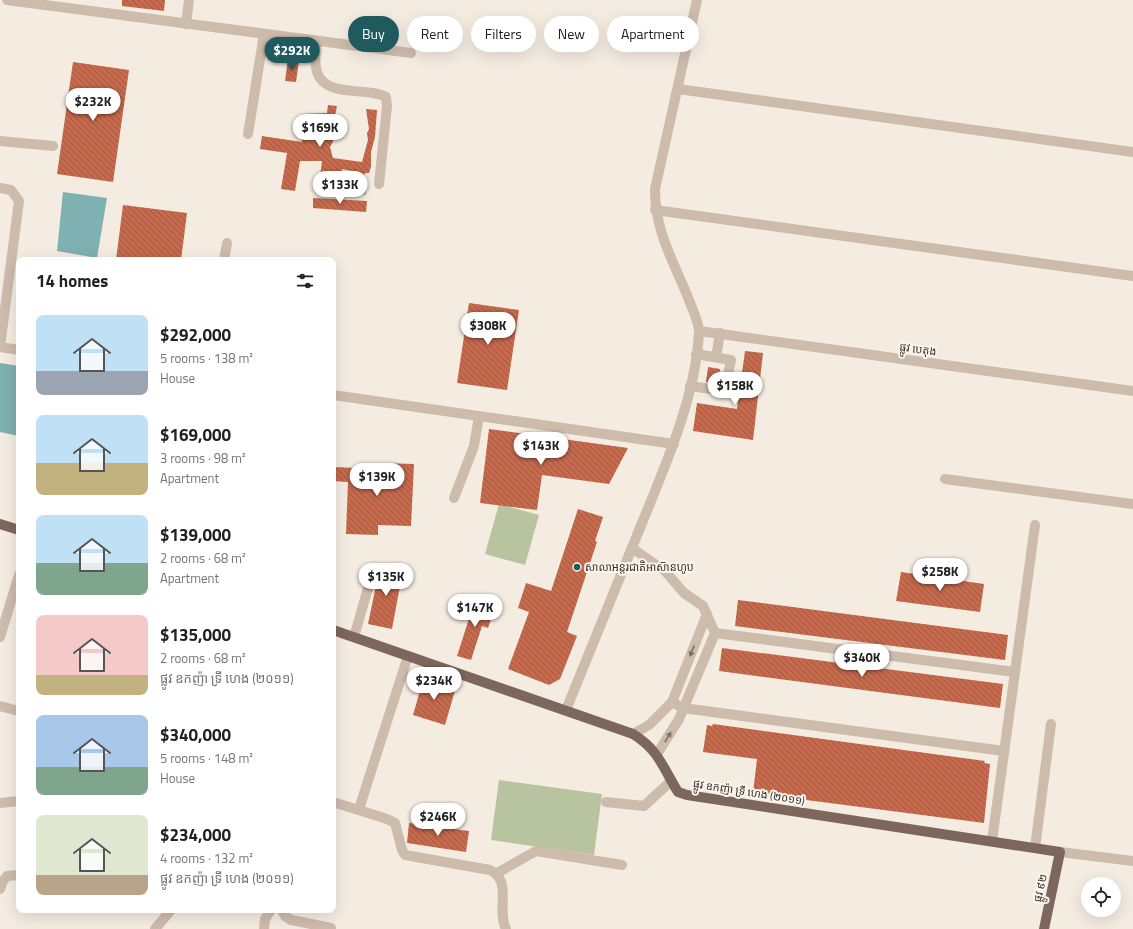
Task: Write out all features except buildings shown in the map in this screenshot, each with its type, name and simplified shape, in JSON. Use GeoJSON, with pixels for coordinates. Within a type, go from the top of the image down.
{"type":"FeatureCollection","features":[{"type":"Feature","properties":{"kind":"main road"},"geometry":{"type":"LineString","coordinates":[[0,524],[16,529]]}},
{"type":"Feature","properties":{"kind":"main road","name":"ផ្លូវ ឧកញ៉ា ទ្រី ហេង (២០១១)"},"geometry":{"type":"LineString","coordinates":[[336,631],[633,734],[647,743],[657,754],[678,792],[687,795],[1060,852]]}},
{"type":"Feature","properties":{"kind":"main road","name":"ផ្លូវ ៩២"},"geometry":{"type":"LineString","coordinates":[[1044,929],[1060,852]]}},
{"type":"Feature","properties":{"kind":"street"},"geometry":{"type":"LineString","coordinates":[[7,0],[411,53]]}},
{"type":"Feature","properties":{"kind":"street"},"geometry":{"type":"LineString","coordinates":[[186,24],[189,0]]}},
{"type":"Feature","properties":{"kind":"street"},"geometry":{"type":"LineString","coordinates":[[566,710],[674,444],[690,386],[696,354],[699,331],[692,307],[663,239],[655,210],[655,189],[697,0]]}},
{"type":"Feature","properties":{"kind":"street"},"geometry":{"type":"LineString","coordinates":[[248,134],[264,34]]}},
{"type":"Feature","properties":{"kind":"street"},"geometry":{"type":"LineString","coordinates":[[316,41],[316,72],[322,81],[330,88],[378,92],[386,97],[387,106],[379,184]]}},
{"type":"Feature","properties":{"kind":"street"},"geometry":{"type":"LineString","coordinates":[[678,89],[1133,152]]}},
{"type":"Feature","properties":{"kind":"street"},"geometry":{"type":"LineString","coordinates":[[0,141],[53,146]]}},
{"type":"Feature","properties":{"kind":"street"},"geometry":{"type":"LineString","coordinates":[[0,188],[11,190],[19,201],[0,347],[16,350]]}},
{"type":"Feature","properties":{"kind":"street"},"geometry":{"type":"LineString","coordinates":[[655,210],[1133,276]]}},
{"type":"Feature","properties":{"kind":"street"},"geometry":{"type":"LineString","coordinates":[[225,257],[227,243]]}},
{"type":"Feature","properties":{"kind":"street","name":"ផ្លូវ បេតុង"},"geometry":{"type":"LineString","coordinates":[[699,331],[1133,391]]}},
{"type":"Feature","properties":{"kind":"street"},"geometry":{"type":"LineString","coordinates":[[716,357],[720,334]]}},
{"type":"Feature","properties":{"kind":"street"},"geometry":{"type":"LineString","coordinates":[[690,386],[725,391],[731,360],[696,354]]}},
{"type":"Feature","properties":{"kind":"street"},"geometry":{"type":"LineString","coordinates":[[336,395],[674,444]]}},
{"type":"Feature","properties":{"kind":"street"},"geometry":{"type":"LineString","coordinates":[[454,498],[474,446],[479,416]]}},
{"type":"Feature","properties":{"kind":"street"},"geometry":{"type":"LineString","coordinates":[[945,479],[1133,504]]}},
{"type":"Feature","properties":{"kind":"street"},"geometry":{"type":"LineString","coordinates":[[992,842],[1035,525]]}},
{"type":"Feature","properties":{"kind":"street"},"geometry":{"type":"LineString","coordinates":[[632,548],[665,571],[684,593],[703,606],[715,633],[679,719],[657,754]]}},
{"type":"Feature","properties":{"kind":"street"},"geometry":{"type":"LineString","coordinates":[[354,637],[372,574]]}},
{"type":"Feature","properties":{"kind":"street"},"geometry":{"type":"LineString","coordinates":[[0,637],[16,585]]}},
{"type":"Feature","properties":{"kind":"street"},"geometry":{"type":"LineString","coordinates":[[633,734],[649,725],[672,702],[707,614]]}},
{"type":"Feature","properties":{"kind":"street"},"geometry":{"type":"LineString","coordinates":[[715,633],[1015,672]]}},
{"type":"Feature","properties":{"kind":"street"},"geometry":{"type":"LineString","coordinates":[[359,809],[408,656]]}},
{"type":"Feature","properties":{"kind":"street"},"geometry":{"type":"LineString","coordinates":[[672,702],[683,708],[1004,750]]}},
{"type":"Feature","properties":{"kind":"street"},"geometry":{"type":"LineString","coordinates":[[0,706],[16,710]]}},
{"type":"Feature","properties":{"kind":"street"},"geometry":{"type":"LineString","coordinates":[[1035,848],[1051,724]]}},
{"type":"Feature","properties":{"kind":"street"},"geometry":{"type":"LineString","coordinates":[[606,802],[644,806],[672,781]]}},
{"type":"Feature","properties":{"kind":"street"},"geometry":{"type":"LineString","coordinates":[[0,803],[16,801]]}},
{"type":"Feature","properties":{"kind":"street"},"geometry":{"type":"LineString","coordinates":[[336,803],[359,809],[395,823],[402,850],[405,855],[490,870],[497,873],[500,878],[502,888],[502,915],[506,929]]}},
{"type":"Feature","properties":{"kind":"street"},"geometry":{"type":"LineString","coordinates":[[497,873],[536,851],[622,865]]}},
{"type":"Feature","properties":{"kind":"street","name":"ផ្លូវ ឧកញ៉ា ទ្រី ហេង (២០១១)"},"geometry":{"type":"LineString","coordinates":[[1060,852],[1133,861]]}},
{"type":"Feature","properties":{"kind":"street"},"geometry":{"type":"LineString","coordinates":[[0,890],[2,881],[7,876],[16,875]]}},
{"type":"Feature","properties":{"kind":"street"},"geometry":{"type":"LineString","coordinates":[[155,929],[168,913]]}},
{"type":"Feature","properties":{"kind":"street"},"geometry":{"type":"LineString","coordinates":[[264,929],[265,920],[269,913]]}},
{"type":"Feature","properties":{"kind":"street"},"geometry":{"type":"LineString","coordinates":[[284,913],[291,920],[332,928]]}},
{"type":"Feature","properties":{"kind":"green space"},"geometry":{"type":"Polygon","coordinates":[[[316,182],[338,184],[338,193],[315,191],[316,182]]]}},
{"type":"Feature","properties":{"kind":"green space"},"geometry":{"type":"Polygon","coordinates":[[[344,184],[366,186],[366,195],[344,193],[344,184]]]}},
{"type":"Feature","properties":{"kind":"green space"},"geometry":{"type":"Polygon","coordinates":[[[499,504],[539,515],[525,565],[485,554],[499,504]]]}},
{"type":"Feature","properties":{"kind":"green space"},"geometry":{"type":"Polygon","coordinates":[[[499,780],[602,794],[594,855],[491,840],[499,780]]]}},
{"type":"Feature","properties":{"kind":"water"},"geometry":{"type":"Polygon","coordinates":[[[63,192],[107,198],[97,257],[57,251],[63,192]]]}},
{"type":"Feature","properties":{"kind":"water"},"geometry":{"type":"Polygon","coordinates":[[[0,363],[16,366],[16,435],[0,432],[0,363]]]}},
{"type":"Feature","properties":{"kind":"place","name":"សាលាអន្ដរជាតិអាស៊ានហូប"},"geometry":{"type":"Point","coordinates":[577,567]}}]}
